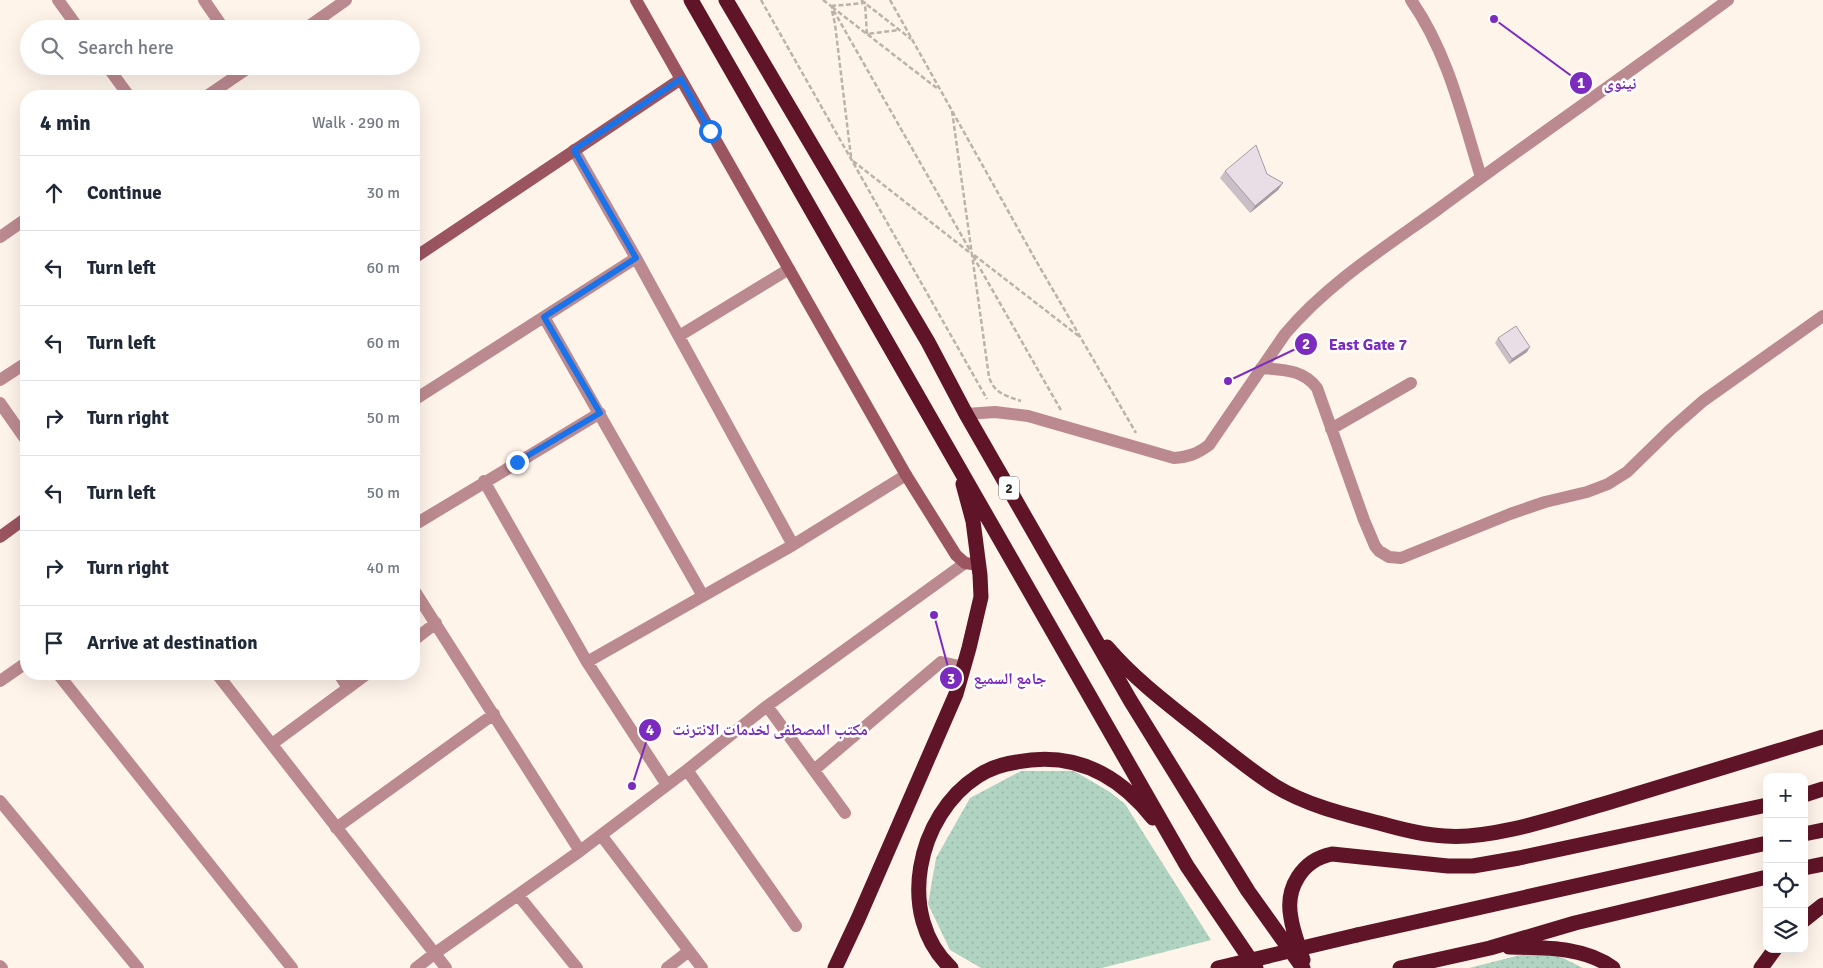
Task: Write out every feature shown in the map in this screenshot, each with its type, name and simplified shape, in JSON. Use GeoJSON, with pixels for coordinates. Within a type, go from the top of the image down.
{"type":"FeatureCollection","features":[{"type":"Feature","properties":{"kind":"highway","name":"2"},"geometry":{"type":"LineString","coordinates":[[691,0],[1187,866],[1256,968]]}},
{"type":"Feature","properties":{"kind":"highway","name":"2"},"geometry":{"type":"LineString","coordinates":[[726,0],[928,342],[966,414],[1130,700],[1248,891],[1304,968]]}},
{"type":"Feature","properties":{"kind":"highway"},"geometry":{"type":"LineString","coordinates":[[835,968],[956,694],[980,597],[972,564],[973,521],[953,458],[940,433]]}},
{"type":"Feature","properties":{"kind":"highway"},"geometry":{"type":"LineString","coordinates":[[1083,616],[1110,650],[1146,686],[1254,772],[1295,796],[1317,806],[1414,832],[1445,836],[1464,836],[1522,826],[1823,737]]}},
{"type":"Feature","properties":{"kind":"highway"},"geometry":{"type":"LineString","coordinates":[[951,968],[933,946],[924,926],[918,885],[921,861],[937,821],[949,804],[961,789],[977,776],[992,768],[1026,760],[1046,758],[1063,759],[1101,772],[1117,783],[1151,815],[1187,866]]}},
{"type":"Feature","properties":{"kind":"highway"},"geometry":{"type":"LineString","coordinates":[[1808,794],[1823,789]]}},
{"type":"Feature","properties":{"kind":"highway"},"geometry":{"type":"LineString","coordinates":[[1304,968],[1291,919],[1291,897],[1295,883],[1303,869],[1323,856],[1332,854],[1448,866],[1473,866],[1519,858],[1763,806]]}},
{"type":"Feature","properties":{"kind":"highway"},"geometry":{"type":"LineString","coordinates":[[1808,833],[1823,830]]}},
{"type":"Feature","properties":{"kind":"highway"},"geometry":{"type":"LineString","coordinates":[[1218,968],[1763,843]]}},
{"type":"Feature","properties":{"kind":"highway"},"geometry":{"type":"LineString","coordinates":[[1808,867],[1823,864]]}},
{"type":"Feature","properties":{"kind":"highway"},"geometry":{"type":"LineString","coordinates":[[1400,968],[1490,948],[1575,923],[1763,878]]}},
{"type":"Feature","properties":{"kind":"highway"},"geometry":{"type":"LineString","coordinates":[[1808,917],[1823,905]]}},
{"type":"Feature","properties":{"kind":"highway"},"geometry":{"type":"LineString","coordinates":[[1490,948],[1550,948],[1570,951],[1590,956],[1613,968]]}},
{"type":"Feature","properties":{"kind":"highway"},"geometry":{"type":"LineString","coordinates":[[1761,968],[1772,953]]}},
{"type":"Feature","properties":{"kind":"street"},"geometry":{"type":"LineString","coordinates":[[58,0],[72,20]]}},
{"type":"Feature","properties":{"kind":"street"},"geometry":{"type":"LineString","coordinates":[[204,0],[218,20]]}},
{"type":"Feature","properties":{"kind":"street"},"geometry":{"type":"LineString","coordinates":[[318,20],[346,0]]}},
{"type":"Feature","properties":{"kind":"street"},"geometry":{"type":"LineString","coordinates":[[416,968],[602,835],[767,706],[972,564],[956,555],[906,475],[636,0]]}},
{"type":"Feature","properties":{"kind":"street"},"geometry":{"type":"LineString","coordinates":[[1411,0],[1428,26],[1449,72],[1481,177]]}},
{"type":"Feature","properties":{"kind":"street"},"geometry":{"type":"LineString","coordinates":[[966,414],[995,412],[1028,416],[1174,458],[1187,457],[1198,453],[1208,445],[1285,334],[1326,292],[1481,177],[1728,0]]}},
{"type":"Feature","properties":{"kind":"street"},"geometry":{"type":"LineString","coordinates":[[114,75],[125,90]]}},
{"type":"Feature","properties":{"kind":"street"},"geometry":{"type":"LineString","coordinates":[[216,90],[238,75]]}},
{"type":"Feature","properties":{"kind":"street"},"geometry":{"type":"LineString","coordinates":[[420,254],[681,79]]}},
{"type":"Feature","properties":{"kind":"street"},"geometry":{"type":"LineString","coordinates":[[574,150],[636,258],[792,545]]}},
{"type":"Feature","properties":{"kind":"street"},"geometry":{"type":"LineString","coordinates":[[0,237],[20,223]]}},
{"type":"Feature","properties":{"kind":"street"},"geometry":{"type":"LineString","coordinates":[[420,396],[636,258]]}},
{"type":"Feature","properties":{"kind":"street"},"geometry":{"type":"LineString","coordinates":[[678,336],[789,269]]}},
{"type":"Feature","properties":{"kind":"street"},"geometry":{"type":"LineString","coordinates":[[1261,368],[1296,371],[1308,378],[1320,394],[1331,429],[1375,546],[1389,557],[1406,557],[1510,514],[1546,502],[1587,492],[1608,484],[1627,472],[1670,430],[1703,402],[1823,316]]}},
{"type":"Feature","properties":{"kind":"street"},"geometry":{"type":"LineString","coordinates":[[544,317],[703,596]]}},
{"type":"Feature","properties":{"kind":"street"},"geometry":{"type":"LineString","coordinates":[[0,380],[20,367]]}},
{"type":"Feature","properties":{"kind":"street"},"geometry":{"type":"LineString","coordinates":[[1331,429],[1411,383]]}},
{"type":"Feature","properties":{"kind":"street"},"geometry":{"type":"LineString","coordinates":[[0,403],[20,431]]}},
{"type":"Feature","properties":{"kind":"street"},"geometry":{"type":"LineString","coordinates":[[420,521],[600,413]]}},
{"type":"Feature","properties":{"kind":"street"},"geometry":{"type":"LineString","coordinates":[[587,662],[792,545],[906,475]]}},
{"type":"Feature","properties":{"kind":"street"},"geometry":{"type":"LineString","coordinates":[[484,481],[587,662],[667,785]]}},
{"type":"Feature","properties":{"kind":"street"},"geometry":{"type":"LineString","coordinates":[[0,537],[20,522]]}},
{"type":"Feature","properties":{"kind":"street"},"geometry":{"type":"LineString","coordinates":[[420,599],[580,851]]}},
{"type":"Feature","properties":{"kind":"street"},"geometry":{"type":"LineString","coordinates":[[420,635],[436,623]]}},
{"type":"Feature","properties":{"kind":"street"},"geometry":{"type":"LineString","coordinates":[[814,770],[941,662],[964,667]]}},
{"type":"Feature","properties":{"kind":"street"},"geometry":{"type":"LineString","coordinates":[[0,681],[20,667]]}},
{"type":"Feature","properties":{"kind":"street"},"geometry":{"type":"LineString","coordinates":[[63,680],[292,968]]}},
{"type":"Feature","properties":{"kind":"street"},"geometry":{"type":"LineString","coordinates":[[222,680],[446,968]]}},
{"type":"Feature","properties":{"kind":"street"},"geometry":{"type":"LineString","coordinates":[[343,680],[348,688]]}},
{"type":"Feature","properties":{"kind":"street"},"geometry":{"type":"LineString","coordinates":[[272,744],[359,680]]}},
{"type":"Feature","properties":{"kind":"street"},"geometry":{"type":"LineString","coordinates":[[767,706],[844,813]]}},
{"type":"Feature","properties":{"kind":"street"},"geometry":{"type":"LineString","coordinates":[[336,828],[494,714]]}},
{"type":"Feature","properties":{"kind":"street"},"geometry":{"type":"LineString","coordinates":[[687,770],[796,926]]}},
{"type":"Feature","properties":{"kind":"street"},"geometry":{"type":"LineString","coordinates":[[0,801],[138,968]]}},
{"type":"Feature","properties":{"kind":"street"},"geometry":{"type":"LineString","coordinates":[[602,835],[702,968]]}},
{"type":"Feature","properties":{"kind":"street"},"geometry":{"type":"LineString","coordinates":[[518,895],[577,968]]}},
{"type":"Feature","properties":{"kind":"street"},"geometry":{"type":"LineString","coordinates":[[667,968],[689,951]]}},
{"type":"Feature","properties":{"kind":"path"},"geometry":{"type":"LineString","coordinates":[[761,0],[995,412]]}},
{"type":"Feature","properties":{"kind":"path"},"geometry":{"type":"LineString","coordinates":[[823,0],[940,91]]}},
{"type":"Feature","properties":{"kind":"path"},"geometry":{"type":"LineString","coordinates":[[830,0],[835,24],[851,160],[1081,338]]}},
{"type":"Feature","properties":{"kind":"path"},"geometry":{"type":"LineString","coordinates":[[861,0],[912,41]]}},
{"type":"Feature","properties":{"kind":"path"},"geometry":{"type":"LineString","coordinates":[[890,0],[1137,436],[1135,437]]}},
{"type":"Feature","properties":{"kind":"path"},"geometry":{"type":"LineString","coordinates":[[831,6],[865,3]]}},
{"type":"Feature","properties":{"kind":"path"},"geometry":{"type":"LineString","coordinates":[[865,3],[867,34]]}},
{"type":"Feature","properties":{"kind":"path"},"geometry":{"type":"LineString","coordinates":[[831,6],[1063,414],[1053,411]]}},
{"type":"Feature","properties":{"kind":"path"},"geometry":{"type":"LineString","coordinates":[[867,34],[899,30]]}},
{"type":"Feature","properties":{"kind":"path"},"geometry":{"type":"LineString","coordinates":[[952,111],[991,383],[1000,393],[1025,402]]}},
{"type":"Feature","properties":{"kind":"green space"},"geometry":{"type":"Polygon","coordinates":[[[1021,771],[1074,771],[1110,792],[1125,804],[1211,940],[1102,968],[981,968],[950,950],[928,904],[936,858],[970,798],[1021,771]]]}},
{"type":"Feature","properties":{"kind":"green space"},"geometry":{"type":"Polygon","coordinates":[[[1524,954],[1557,955],[1583,968],[1469,968],[1524,954]]]}},
{"type":"Feature","properties":{"kind":"building"},"geometry":{"type":"Polygon","coordinates":[[[1256,145],[1267,174],[1283,183],[1255,206],[1225,171],[1256,145]]]}},
{"type":"Feature","properties":{"kind":"building"},"geometry":{"type":"Polygon","coordinates":[[[1516,326],[1530,347],[1512,359],[1498,338],[1516,326]]]}},
{"type":"Feature","properties":{"kind":"place","name":"نينوى"},"geometry":{"type":"Point","coordinates":[1494,19]}},
{"type":"Feature","properties":{"kind":"place","name":"East Gate 7"},"geometry":{"type":"Point","coordinates":[1228,381]}},
{"type":"Feature","properties":{"kind":"place","name":"جامع السميع"},"geometry":{"type":"Point","coordinates":[934,615]}},
{"type":"Feature","properties":{"kind":"place","name":"مكتب المصطفى لخدمات الانترنت"},"geometry":{"type":"Point","coordinates":[632,786]}},
{"type":"Feature","properties":{"kind":"route"},"geometry":{"type":"LineString","coordinates":[[517,462],[600,413],[544,317],[636,258],[574,150],[681,79],[710,131]]}}]}
